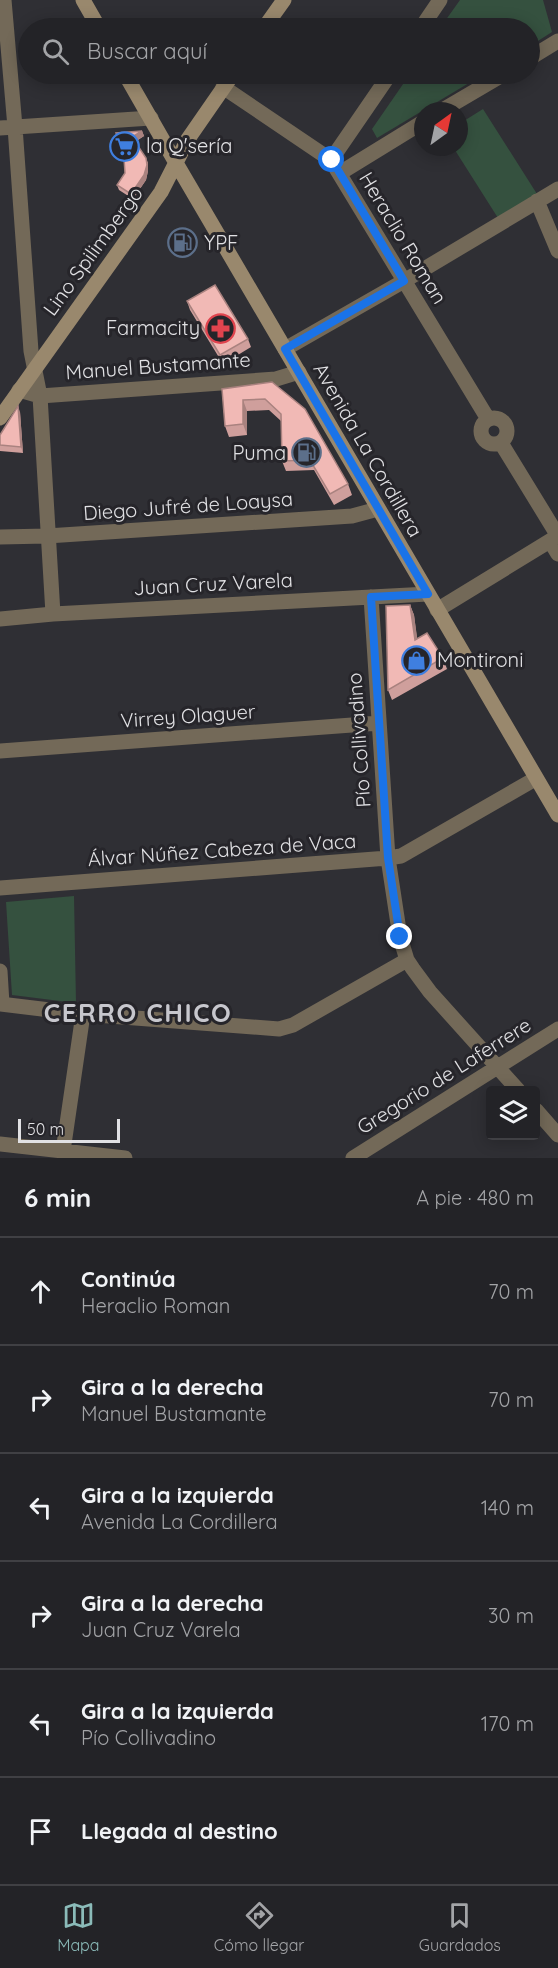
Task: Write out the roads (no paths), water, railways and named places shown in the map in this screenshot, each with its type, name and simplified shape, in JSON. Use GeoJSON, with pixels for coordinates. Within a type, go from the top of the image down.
{"type":"FeatureCollection","features":[{"type":"Feature","properties":{"kind":"main road"},"geometry":{"type":"LineString","coordinates":[[83,0],[93,18]]}},
{"type":"Feature","properties":{"kind":"main road"},"geometry":{"type":"LineString","coordinates":[[271,18],[284,0]]}},
{"type":"Feature","properties":{"kind":"main road","name":"Avenida La Cordillera"},"geometry":{"type":"LineString","coordinates":[[131,84],[558,815]]}},
{"type":"Feature","properties":{"kind":"main road","name":"Lino Spilimbergo"},"geometry":{"type":"LineString","coordinates":[[0,418],[161,192],[188,139],[226,84]]}},
{"type":"Feature","properties":{"kind":"street"},"geometry":{"type":"LineString","coordinates":[[4,0],[8,127],[31,351],[40,396],[53,614]]}},
{"type":"Feature","properties":{"kind":"street"},"geometry":{"type":"LineString","coordinates":[[428,18],[440,0]]}},
{"type":"Feature","properties":{"kind":"street"},"geometry":{"type":"LineString","coordinates":[[540,52],[558,41]]}},
{"type":"Feature","properties":{"kind":"street"},"geometry":{"type":"LineString","coordinates":[[332,160],[383,84]]}},
{"type":"Feature","properties":{"kind":"street"},"geometry":{"type":"LineString","coordinates":[[456,102],[487,84]]}},
{"type":"Feature","properties":{"kind":"street","name":"Heraclio Roman"},"geometry":{"type":"LineString","coordinates":[[224,87],[332,160],[488,419],[500,419],[506,425],[508,433],[501,443],[556,542]]}},
{"type":"Feature","properties":{"kind":"street"},"geometry":{"type":"LineString","coordinates":[[8,127],[151,118]]}},
{"type":"Feature","properties":{"kind":"street"},"geometry":{"type":"LineString","coordinates":[[340,173],[414,128]]}},
{"type":"Feature","properties":{"kind":"street"},"geometry":{"type":"LineString","coordinates":[[285,349],[558,189]]}},
{"type":"Feature","properties":{"kind":"street"},"geometry":{"type":"LineString","coordinates":[[537,201],[558,251]]}},
{"type":"Feature","properties":{"kind":"street","name":"Manuel Bustamante"},"geometry":{"type":"LineString","coordinates":[[19,390],[40,396],[276,379],[299,372]]}},
{"type":"Feature","properties":{"kind":"street","name":"Diego Jufré de Loaysa"},"geometry":{"type":"LineString","coordinates":[[0,537],[47,536],[352,516],[378,509]]}},
{"type":"Feature","properties":{"kind":"street"},"geometry":{"type":"LineString","coordinates":[[437,610],[556,542]]}},
{"type":"Feature","properties":{"kind":"street","name":"Juan Cruz Varela"},"geometry":{"type":"LineString","coordinates":[[0,619],[53,614],[428,594]]}},
{"type":"Feature","properties":{"kind":"street","name":"Pío Collivadino"},"geometry":{"type":"LineString","coordinates":[[371,597],[388,858],[400,937],[407,960],[430,992],[514,1086]]}},
{"type":"Feature","properties":{"kind":"street","name":"Virrey Olaguer"},"geometry":{"type":"LineString","coordinates":[[0,751],[379,723]]}},
{"type":"Feature","properties":{"kind":"street","name":"Álvar Núñez Cabeza de Vaca"},"geometry":{"type":"LineString","coordinates":[[0,888],[388,858],[409,852],[536,778]]}},
{"type":"Feature","properties":{"kind":"street"},"geometry":{"type":"LineString","coordinates":[[0,971],[1,1004],[83,1014],[279,1029],[293,1025],[407,960]]}},
{"type":"Feature","properties":{"kind":"street"},"geometry":{"type":"LineString","coordinates":[[63,1155],[83,1014]]}},
{"type":"Feature","properties":{"kind":"street","name":"Gregorio de Laferrere"},"geometry":{"type":"LineString","coordinates":[[353,1158],[558,1029]]}},
{"type":"Feature","properties":{"kind":"street"},"geometry":{"type":"LineString","coordinates":[[540,1115],[558,1135]]}},
{"type":"Feature","properties":{"kind":"street"},"geometry":{"type":"LineString","coordinates":[[0,1144],[63,1155],[124,1158]]}},
{"type":"Feature","properties":{"kind":"place","name":"la Q'sería"},"geometry":{"type":"Point","coordinates":[125,146]}},
{"type":"Feature","properties":{"kind":"place","name":"YPF"},"geometry":{"type":"Point","coordinates":[183,243]}},
{"type":"Feature","properties":{"kind":"place","name":"Farmacity"},"geometry":{"type":"Point","coordinates":[221,328]}},
{"type":"Feature","properties":{"kind":"place","name":"Puma"},"geometry":{"type":"Point","coordinates":[307,453]}},
{"type":"Feature","properties":{"kind":"place","name":"Montironi"},"geometry":{"type":"Point","coordinates":[416,660]}},
{"type":"Feature","properties":{"kind":"district","name":"CERRO CHICO"},"geometry":{"type":"Point","coordinates":[138,1013]}}]}
